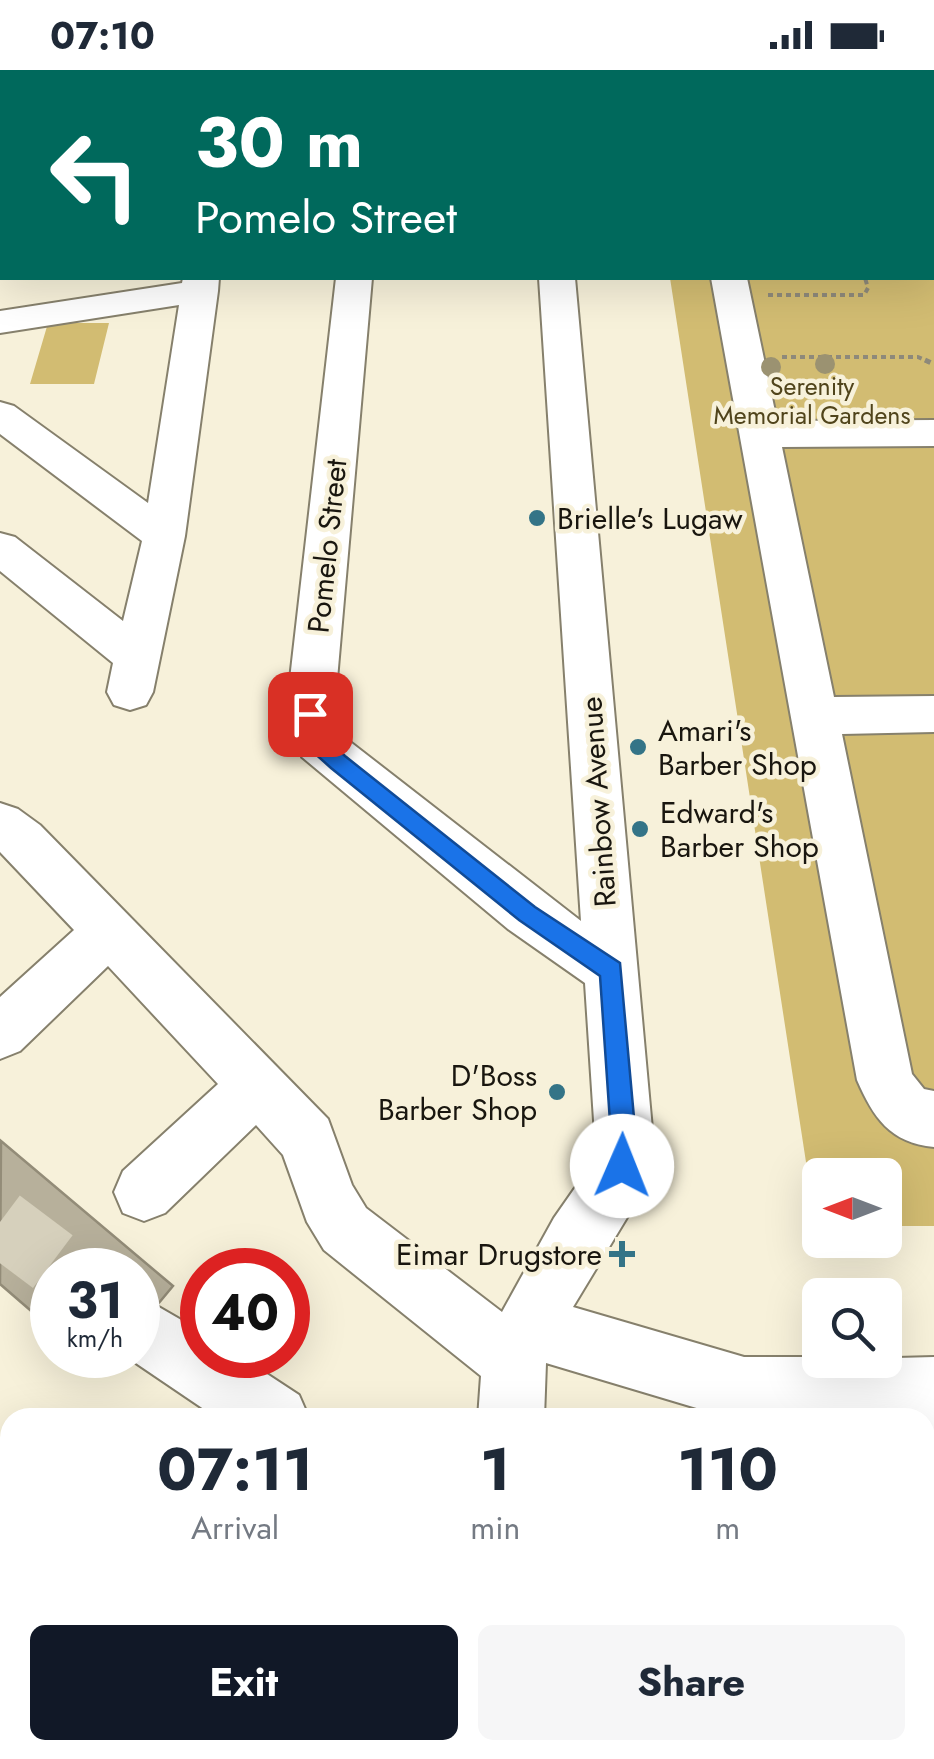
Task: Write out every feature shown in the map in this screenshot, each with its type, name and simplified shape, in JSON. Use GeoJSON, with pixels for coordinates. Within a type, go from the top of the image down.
{"type":"FeatureCollection","features":[{"type":"Feature","properties":{"kind":"street","name":"Pomelo Street"},"geometry":{"type":"LineString","coordinates":[[354,280],[310,714],[318,744],[527,914],[611,971]]}},
{"type":"Feature","properties":{"kind":"street","name":"Rainbow Avenue"},"geometry":{"type":"LineString","coordinates":[[512,1408],[521,1344],[622,1166],[624,1151],[557,280]]}},
{"type":"Feature","properties":{"kind":"street"},"geometry":{"type":"LineString","coordinates":[[0,322],[201,284],[164,536],[134,674],[0,548]]}},
{"type":"Feature","properties":{"kind":"street"},"geometry":{"type":"LineString","coordinates":[[731,286],[885,1080],[897,1104],[916,1119],[934,1119]]}},
{"type":"Feature","properties":{"kind":"street"},"geometry":{"type":"LineString","coordinates":[[0,415],[164,536]]}},
{"type":"Feature","properties":{"kind":"street"},"geometry":{"type":"LineString","coordinates":[[762,434],[934,433]]}},
{"type":"Feature","properties":{"kind":"street"},"geometry":{"type":"LineString","coordinates":[[814,716],[934,714]]}},
{"type":"Feature","properties":{"kind":"street"},"geometry":{"type":"LineString","coordinates":[[0,824],[22,840],[307,1139],[328,1201],[345,1230],[521,1344],[744,1389],[916,1407]]}},
{"type":"Feature","properties":{"kind":"street"},"geometry":{"type":"LineString","coordinates":[[0,1033],[109,930]]}},
{"type":"Feature","properties":{"kind":"street"},"geometry":{"type":"LineString","coordinates":[[144,1192],[258,1086]]}},
{"type":"Feature","properties":{"kind":"street"},"geometry":{"type":"LineString","coordinates":[[160,1342],[261,1408]]}},
{"type":"Feature","properties":{"kind":"path"},"geometry":{"type":"LineString","coordinates":[[731,286],[864,295],[868,288],[866,280]]}},
{"type":"Feature","properties":{"kind":"path"},"geometry":{"type":"LineString","coordinates":[[745,357],[918,357],[934,364]]}},
{"type":"Feature","properties":{"kind":"green space","name":"Serenity Memorial Gardens"},"geometry":{"type":"Polygon","coordinates":[[[670,280],[934,280],[934,1226],[902,1226],[902,1158],[805,1158],[670,280]]]}},
{"type":"Feature","properties":{"kind":"green space"},"geometry":{"type":"Polygon","coordinates":[[[48,323],[109,323],[94,384],[30,384],[48,323]]]}},
{"type":"Feature","properties":{"kind":"building"},"geometry":{"type":"Polygon","coordinates":[[[1,1141],[128,1248],[30,1248],[30,1310],[0,1284],[1,1141]]]}},
{"type":"Feature","properties":{"kind":"building"},"geometry":{"type":"Polygon","coordinates":[[[160,1275],[173,1286],[160,1302],[160,1275]]]}},
{"type":"Feature","properties":{"kind":"tunnel"},"geometry":{"type":"LineString","coordinates":[[0,1222],[35,1248]]}},
{"type":"Feature","properties":{"kind":"place","name":"Brielle's Lugaw"},"geometry":{"type":"Point","coordinates":[537,518]}},
{"type":"Feature","properties":{"kind":"place","name":"Amari's Barber Shop"},"geometry":{"type":"Point","coordinates":[638,747]}},
{"type":"Feature","properties":{"kind":"place","name":"Edward's Barber Shop"},"geometry":{"type":"Point","coordinates":[640,829]}},
{"type":"Feature","properties":{"kind":"place","name":"D'Boss Barber Shop"},"geometry":{"type":"Point","coordinates":[557,1092]}},
{"type":"Feature","properties":{"kind":"place","name":"Eimar Drugstore"},"geometry":{"type":"Point","coordinates":[622,1254]}},
{"type":"Feature","properties":{"kind":"route"},"geometry":{"type":"LineString","coordinates":[[310,714],[318,744],[338,762],[527,914],[611,971],[622,1166]]}}]}
